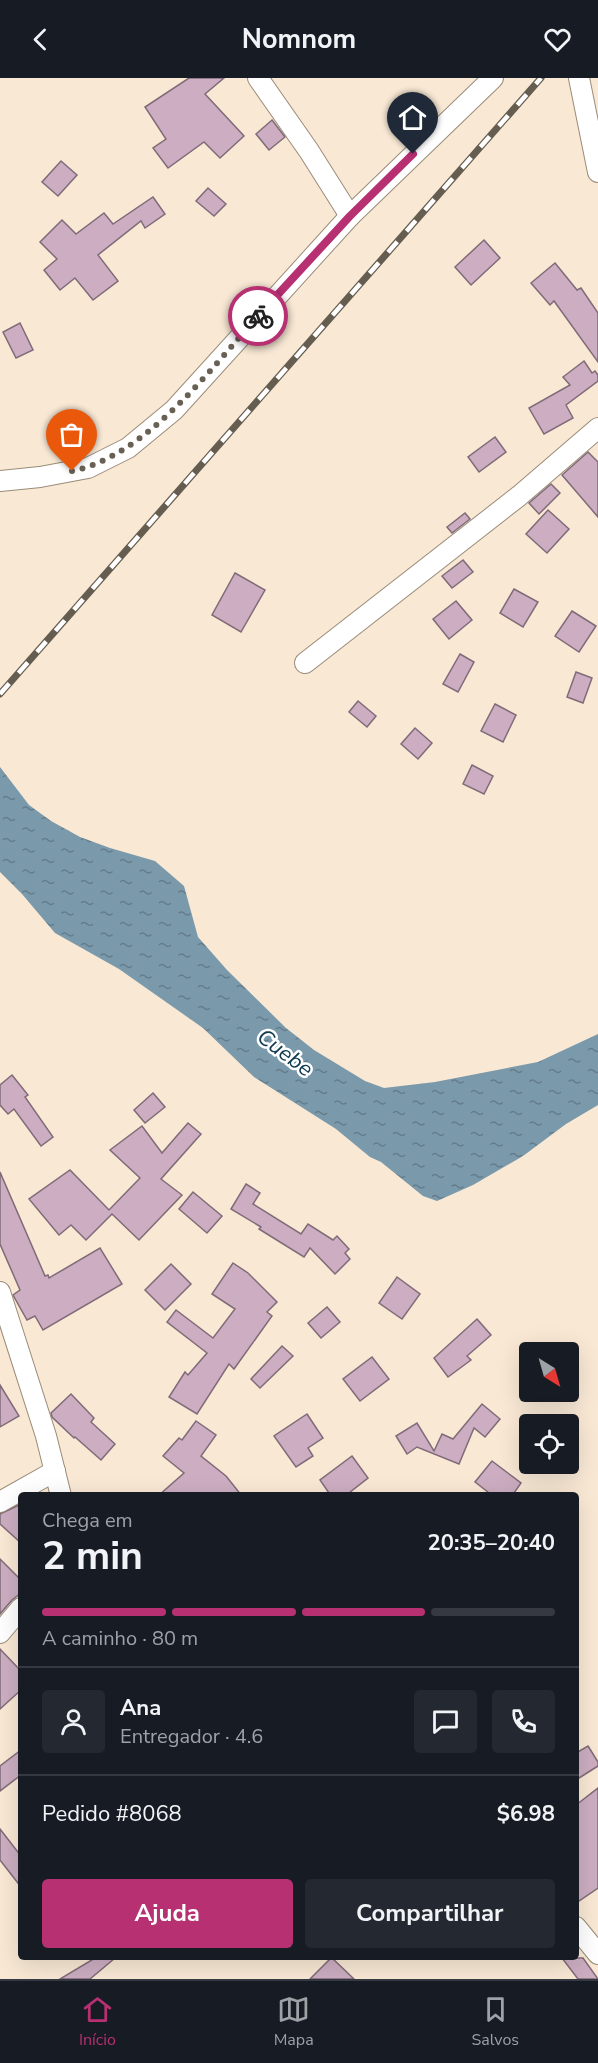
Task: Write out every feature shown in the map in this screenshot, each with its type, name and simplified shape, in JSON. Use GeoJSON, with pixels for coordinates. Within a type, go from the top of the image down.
{"type":"FeatureCollection","features":[{"type":"Feature","properties":{"kind":"street"},"geometry":{"type":"LineString","coordinates":[[258,78],[309,151],[350,216]]}},
{"type":"Feature","properties":{"kind":"street"},"geometry":{"type":"LineString","coordinates":[[0,481],[40,477],[88,468],[128,448],[174,410],[350,216],[493,78]]}},
{"type":"Feature","properties":{"kind":"street"},"geometry":{"type":"LineString","coordinates":[[579,78],[598,172]]}},
{"type":"Feature","properties":{"kind":"street"},"geometry":{"type":"LineString","coordinates":[[305,663],[519,496],[598,428]]}},
{"type":"Feature","properties":{"kind":"street"},"geometry":{"type":"LineString","coordinates":[[0,1292],[46,1436],[60,1492]]}},
{"type":"Feature","properties":{"kind":"street"},"geometry":{"type":"LineString","coordinates":[[0,1502],[55,1471]]}},
{"type":"Feature","properties":{"kind":"street"},"geometry":{"type":"LineString","coordinates":[[0,1633],[18,1612]]}},
{"type":"Feature","properties":{"kind":"street"},"geometry":{"type":"LineString","coordinates":[[579,1931],[598,1954]]}},
{"type":"Feature","properties":{"kind":"water","name":"Cuebe"},"geometry":{"type":"Polygon","coordinates":[[[0,767],[29,805],[51,821],[80,837],[155,861],[184,886],[198,937],[227,970],[286,1028],[314,1050],[365,1081],[384,1088],[435,1082],[538,1062],[598,1034],[598,1105],[566,1124],[523,1156],[473,1185],[437,1201],[423,1196],[336,1129],[254,1077],[203,1028],[119,969],[55,933],[0,872],[0,767]]]}},
{"type":"Feature","properties":{"kind":"building"},"geometry":{"type":"Polygon","coordinates":[[[189,78],[224,78],[205,94],[244,136],[220,158],[204,142],[168,168],[153,148],[166,139],[145,107],[189,78]]]}},
{"type":"Feature","properties":{"kind":"building"},"geometry":{"type":"Polygon","coordinates":[[[272,120],[285,137],[269,150],[256,134],[272,120]]]}},
{"type":"Feature","properties":{"kind":"building"},"geometry":{"type":"Polygon","coordinates":[[[61,161],[77,175],[58,196],[42,182],[61,161]]]}},
{"type":"Feature","properties":{"kind":"building"},"geometry":{"type":"Polygon","coordinates":[[[208,188],[226,204],[214,216],[196,201],[208,188]]]}},
{"type":"Feature","properties":{"kind":"building"},"geometry":{"type":"Polygon","coordinates":[[[153,197],[165,214],[145,228],[141,221],[98,255],[118,281],[93,300],[75,278],[60,290],[44,270],[57,259],[40,242],[62,220],[76,234],[104,213],[113,224],[153,197]]]}},
{"type":"Feature","properties":{"kind":"building"},"geometry":{"type":"Polygon","coordinates":[[[484,240],[500,258],[471,285],[455,267],[484,240]]]}},
{"type":"Feature","properties":{"kind":"building"},"geometry":{"type":"Polygon","coordinates":[[[555,263],[577,290],[581,288],[598,313],[598,362],[554,301],[550,305],[531,283],[555,263]]]}},
{"type":"Feature","properties":{"kind":"building"},"geometry":{"type":"Polygon","coordinates":[[[20,323],[33,350],[16,358],[3,332],[20,323]]]}},
{"type":"Feature","properties":{"kind":"building"},"geometry":{"type":"Polygon","coordinates":[[[584,361],[592,373],[595,371],[598,375],[598,381],[566,405],[573,418],[544,434],[529,408],[570,385],[563,377],[584,361]]]}},
{"type":"Feature","properties":{"kind":"building"},"geometry":{"type":"Polygon","coordinates":[[[495,437],[506,452],[479,472],[468,457],[495,437]]]}},
{"type":"Feature","properties":{"kind":"building"},"geometry":{"type":"Polygon","coordinates":[[[588,452],[598,462],[598,517],[562,475],[588,452]]]}},
{"type":"Feature","properties":{"kind":"building"},"geometry":{"type":"Polygon","coordinates":[[[551,484],[560,493],[539,514],[529,503],[551,484]]]}},
{"type":"Feature","properties":{"kind":"building"},"geometry":{"type":"Polygon","coordinates":[[[548,510],[569,529],[547,553],[526,534],[548,510]]]}},
{"type":"Feature","properties":{"kind":"building"},"geometry":{"type":"Polygon","coordinates":[[[465,513],[470,519],[452,533],[447,527],[465,513]]]}},
{"type":"Feature","properties":{"kind":"building"},"geometry":{"type":"Polygon","coordinates":[[[463,560],[473,572],[452,588],[442,576],[463,560]]]}},
{"type":"Feature","properties":{"kind":"building"},"geometry":{"type":"Polygon","coordinates":[[[235,573],[265,590],[241,632],[212,615],[235,573]]]}},
{"type":"Feature","properties":{"kind":"building"},"geometry":{"type":"Polygon","coordinates":[[[514,589],[538,602],[523,627],[500,613],[514,589]]]}},
{"type":"Feature","properties":{"kind":"building"},"geometry":{"type":"Polygon","coordinates":[[[456,601],[472,620],[449,639],[433,619],[456,601]]]}},
{"type":"Feature","properties":{"kind":"building"},"geometry":{"type":"Polygon","coordinates":[[[572,611],[596,626],[579,652],[555,636],[572,611]]]}},
{"type":"Feature","properties":{"kind":"building"},"geometry":{"type":"Polygon","coordinates":[[[460,654],[474,662],[458,692],[443,684],[460,654]]]}},
{"type":"Feature","properties":{"kind":"building"},"geometry":{"type":"Polygon","coordinates":[[[576,672],[592,678],[583,703],[567,697],[576,672]]]}},
{"type":"Feature","properties":{"kind":"building"},"geometry":{"type":"Polygon","coordinates":[[[358,701],[376,716],[367,727],[349,712],[358,701]]]}},
{"type":"Feature","properties":{"kind":"building"},"geometry":{"type":"Polygon","coordinates":[[[495,704],[516,715],[503,742],[481,731],[495,704]]]}},
{"type":"Feature","properties":{"kind":"building"},"geometry":{"type":"Polygon","coordinates":[[[415,728],[432,743],[418,759],[401,744],[415,728]]]}},
{"type":"Feature","properties":{"kind":"building"},"geometry":{"type":"Polygon","coordinates":[[[472,765],[493,776],[484,794],[463,784],[472,765]]]}},
{"type":"Feature","properties":{"kind":"building"},"geometry":{"type":"Polygon","coordinates":[[[12,1075],[28,1095],[25,1097],[53,1137],[41,1146],[14,1109],[8,1114],[0,1105],[0,1085],[12,1075]]]}},
{"type":"Feature","properties":{"kind":"building"},"geometry":{"type":"Polygon","coordinates":[[[153,1093],[165,1107],[145,1123],[134,1110],[153,1093]]]}},
{"type":"Feature","properties":{"kind":"building"},"geometry":{"type":"Polygon","coordinates":[[[188,1123],[201,1134],[161,1179],[182,1195],[139,1240],[112,1214],[86,1240],[71,1225],[59,1235],[29,1199],[70,1170],[109,1210],[140,1178],[110,1150],[142,1126],[162,1153],[188,1123]]]}},
{"type":"Feature","properties":{"kind":"building"},"geometry":{"type":"Polygon","coordinates":[[[0,1172],[45,1276],[48,1275],[49,1278],[100,1248],[122,1284],[43,1330],[35,1316],[27,1320],[13,1295],[20,1290],[0,1244],[0,1172]]]}},
{"type":"Feature","properties":{"kind":"building"},"geometry":{"type":"Polygon","coordinates":[[[246,1184],[260,1193],[253,1204],[301,1234],[308,1224],[333,1240],[337,1236],[349,1249],[345,1253],[350,1259],[335,1274],[310,1248],[304,1257],[231,1209],[246,1184]]]}},
{"type":"Feature","properties":{"kind":"building"},"geometry":{"type":"Polygon","coordinates":[[[193,1192],[222,1216],[207,1233],[179,1209],[193,1192]]]}},
{"type":"Feature","properties":{"kind":"building"},"geometry":{"type":"Polygon","coordinates":[[[233,1263],[248,1273],[277,1302],[267,1312],[272,1316],[234,1369],[229,1364],[197,1414],[169,1397],[185,1372],[188,1375],[207,1353],[167,1322],[176,1310],[213,1338],[235,1309],[212,1294],[233,1263]]]}},
{"type":"Feature","properties":{"kind":"building"},"geometry":{"type":"Polygon","coordinates":[[[171,1264],[191,1284],[165,1310],[145,1290],[171,1264]]]}},
{"type":"Feature","properties":{"kind":"building"},"geometry":{"type":"Polygon","coordinates":[[[397,1277],[420,1294],[402,1319],[379,1303],[397,1277]]]}},
{"type":"Feature","properties":{"kind":"building"},"geometry":{"type":"Polygon","coordinates":[[[327,1307],[340,1322],[321,1338],[308,1323],[327,1307]]]}},
{"type":"Feature","properties":{"kind":"building"},"geometry":{"type":"Polygon","coordinates":[[[477,1319],[491,1335],[467,1356],[471,1360],[448,1377],[434,1358],[477,1319]]]}},
{"type":"Feature","properties":{"kind":"building"},"geometry":{"type":"Polygon","coordinates":[[[282,1346],[293,1356],[260,1388],[251,1379],[282,1346]]]}},
{"type":"Feature","properties":{"kind":"building"},"geometry":{"type":"Polygon","coordinates":[[[372,1357],[389,1379],[360,1401],[343,1379],[372,1357]]]}},
{"type":"Feature","properties":{"kind":"building"},"geometry":{"type":"Polygon","coordinates":[[[0,1385],[19,1416],[0,1427],[0,1385]]]}},
{"type":"Feature","properties":{"kind":"building"},"geometry":{"type":"Polygon","coordinates":[[[71,1394],[94,1418],[91,1422],[115,1444],[101,1460],[52,1417],[51,1413],[71,1394]]]}},
{"type":"Feature","properties":{"kind":"building"},"geometry":{"type":"Polygon","coordinates":[[[482,1404],[500,1419],[485,1437],[474,1428],[459,1464],[417,1447],[407,1454],[396,1436],[417,1423],[434,1451],[442,1434],[453,1439],[482,1404]]]}},
{"type":"Feature","properties":{"kind":"building"},"geometry":{"type":"Polygon","coordinates":[[[307,1414],[323,1438],[308,1448],[313,1456],[296,1467],[274,1436],[307,1414]]]}},
{"type":"Feature","properties":{"kind":"building"},"geometry":{"type":"Polygon","coordinates":[[[196,1421],[216,1435],[201,1456],[226,1476],[239,1492],[163,1492],[184,1473],[163,1456],[179,1438],[182,1440],[196,1421]]]}},
{"type":"Feature","properties":{"kind":"building"},"geometry":{"type":"Polygon","coordinates":[[[352,1456],[368,1478],[350,1492],[328,1492],[320,1480],[352,1456]]]}},
{"type":"Feature","properties":{"kind":"building"},"geometry":{"type":"Polygon","coordinates":[[[492,1461],[521,1483],[515,1492],[488,1492],[475,1482],[492,1461]]]}},
{"type":"Feature","properties":{"kind":"building"},"geometry":{"type":"Polygon","coordinates":[[[18,1505],[18,1540],[0,1524],[0,1514],[18,1505]]]}},
{"type":"Feature","properties":{"kind":"building"},"geometry":{"type":"Polygon","coordinates":[[[0,1559],[18,1577],[18,1595],[0,1614],[0,1559]]]}},
{"type":"Feature","properties":{"kind":"building"},"geometry":{"type":"Polygon","coordinates":[[[0,1649],[18,1668],[18,1693],[0,1709],[0,1649]]]}},
{"type":"Feature","properties":{"kind":"building"},"geometry":{"type":"Polygon","coordinates":[[[588,1746],[598,1766],[579,1778],[579,1751],[588,1746]]]}},
{"type":"Feature","properties":{"kind":"building"},"geometry":{"type":"Polygon","coordinates":[[[18,1752],[18,1777],[0,1791],[0,1766],[18,1752]]]}},
{"type":"Feature","properties":{"kind":"building"},"geometry":{"type":"Polygon","coordinates":[[[598,1788],[598,1888],[579,1901],[579,1803],[598,1788]]]}},
{"type":"Feature","properties":{"kind":"building"},"geometry":{"type":"Polygon","coordinates":[[[0,1829],[18,1852],[18,1883],[0,1860],[0,1829]]]}},
{"type":"Feature","properties":{"kind":"building"},"geometry":{"type":"Polygon","coordinates":[[[583,1958],[598,1979],[578,1979],[564,1960],[583,1958]]]}},
{"type":"Feature","properties":{"kind":"building"},"geometry":{"type":"Polygon","coordinates":[[[92,1960],[113,1960],[90,1979],[60,1979],[92,1960]]]}},
{"type":"Feature","properties":{"kind":"building"},"geometry":{"type":"Polygon","coordinates":[[[329,1960],[334,1960],[354,1979],[310,1979],[329,1960]]]}},
{"type":"Feature","properties":{"kind":"railway"},"geometry":{"type":"LineString","coordinates":[[0,694],[541,78]]}},
{"type":"Feature","properties":{"kind":"way so far"},"geometry":{"type":"LineString","coordinates":[[72,471],[88,468],[128,448],[174,410],[258,316]]}},
{"type":"Feature","properties":{"kind":"route"},"geometry":{"type":"LineString","coordinates":[[258,316],[350,216],[413,154]]}}]}
